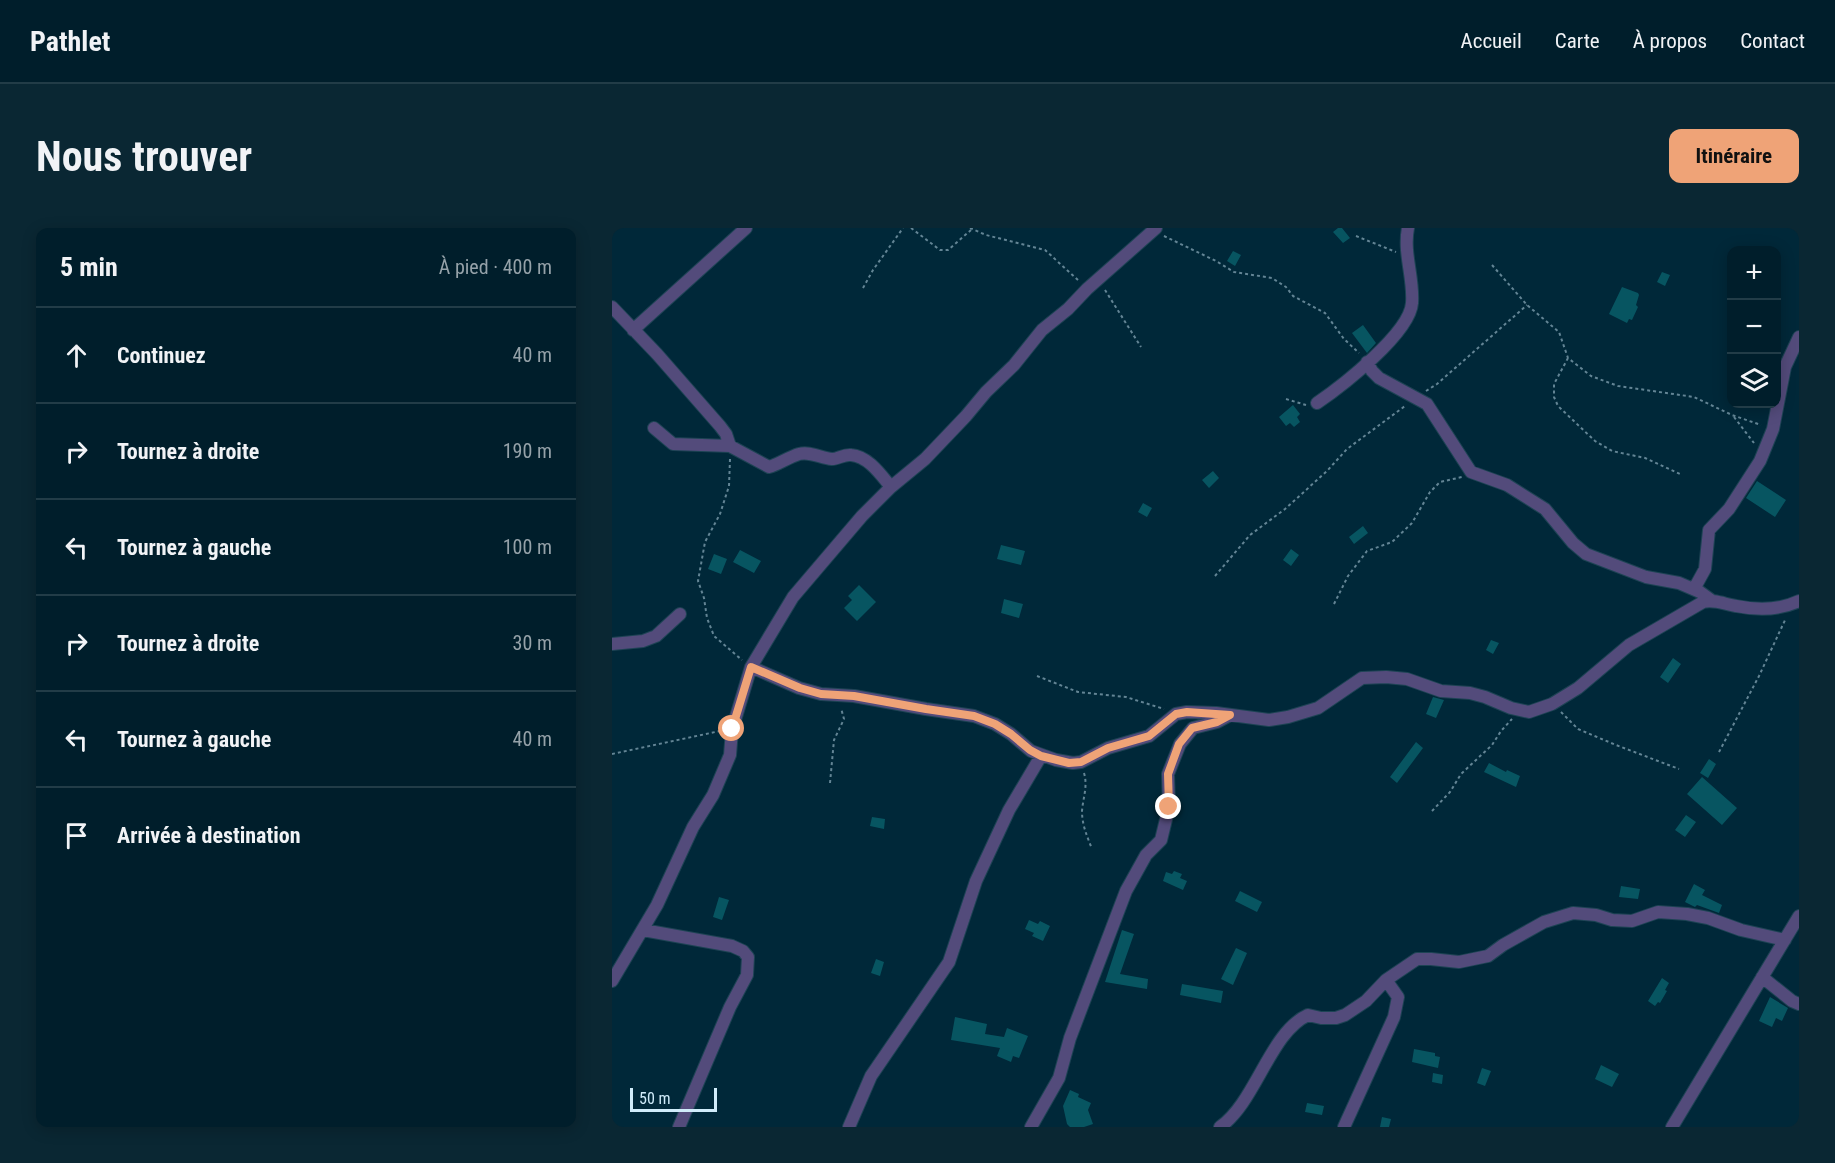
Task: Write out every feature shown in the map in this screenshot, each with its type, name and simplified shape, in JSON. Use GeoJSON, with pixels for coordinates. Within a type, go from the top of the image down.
{"type":"FeatureCollection","features":[{"type":"Feature","properties":{"kind":"street"},"geometry":{"type":"LineString","coordinates":[[633,330],[746,228]]}},
{"type":"Feature","properties":{"kind":"street"},"geometry":{"type":"LineString","coordinates":[[1317,403],[1367,362],[1400,328],[1410,312],[1412,303],[1407,256],[1408,228]]}},
{"type":"Feature","properties":{"kind":"street"},"geometry":{"type":"LineString","coordinates":[[612,981],[657,905],[693,827],[713,795],[730,755],[732,729],[751,667],[785,610],[809,576],[862,516],[891,487],[925,459],[1014,365],[1042,330],[1155,229]]}},
{"type":"Feature","properties":{"kind":"street"},"geometry":{"type":"LineString","coordinates":[[612,307],[720,426],[730,446]]}},
{"type":"Feature","properties":{"kind":"street"},"geometry":{"type":"LineString","coordinates":[[1694,589],[1705,569],[1709,530],[1729,509],[1760,461],[1773,429],[1785,367],[1799,337]]}},
{"type":"Feature","properties":{"kind":"street"},"geometry":{"type":"LineString","coordinates":[[1367,362],[1379,378],[1428,404],[1471,472],[1507,485],[1545,509],[1573,543],[1586,554],[1646,576],[1679,583],[1711,600],[1756,609],[1796,603]]}},
{"type":"Feature","properties":{"kind":"street"},"geometry":{"type":"LineString","coordinates":[[654,428],[673,444],[730,446],[769,467],[802,453],[831,459],[851,455],[863,460],[876,470],[891,487]]}},
{"type":"Feature","properties":{"kind":"street"},"geometry":{"type":"LineString","coordinates":[[751,667],[800,688],[821,694],[838,694],[974,716],[995,724],[1041,756],[1069,763],[1081,762],[1108,748],[1149,736],[1176,714],[1187,712],[1269,720],[1288,717],[1318,708],[1362,678],[1386,676],[1407,679],[1451,693],[1478,695],[1529,712],[1552,704],[1578,688],[1629,645],[1691,608],[1711,600]]}},
{"type":"Feature","properties":{"kind":"street"},"geometry":{"type":"LineString","coordinates":[[612,644],[643,641],[656,636],[680,614]]}},
{"type":"Feature","properties":{"kind":"street"},"geometry":{"type":"LineString","coordinates":[[1031,1127],[1059,1078],[1078,1016],[1126,891],[1146,855],[1161,840],[1169,807],[1168,774],[1179,744],[1192,728],[1217,722],[1230,715]]}},
{"type":"Feature","properties":{"kind":"street"},"geometry":{"type":"LineString","coordinates":[[849,1127],[871,1076],[949,962],[976,881],[1009,810],[1041,756]]}},
{"type":"Feature","properties":{"kind":"street"},"geometry":{"type":"LineString","coordinates":[[1220,1127],[1239,1110],[1291,1028],[1308,1015],[1336,1018],[1345,1015],[1366,1001],[1386,980],[1417,959],[1459,962],[1488,956],[1544,922],[1573,913],[1632,921],[1658,912],[1687,914],[1785,940]]}},
{"type":"Feature","properties":{"kind":"street"},"geometry":{"type":"LineString","coordinates":[[1672,1127],[1799,916]]}},
{"type":"Feature","properties":{"kind":"street"},"geometry":{"type":"LineString","coordinates":[[643,930],[732,946],[743,951],[748,957],[747,975],[726,1017],[680,1127]]}},
{"type":"Feature","properties":{"kind":"street"},"geometry":{"type":"LineString","coordinates":[[1762,977],[1799,1004]]}},
{"type":"Feature","properties":{"kind":"street"},"geometry":{"type":"LineString","coordinates":[[1344,1127],[1394,1017],[1398,997],[1386,980]]}},
{"type":"Feature","properties":{"kind":"path"},"geometry":{"type":"LineString","coordinates":[[863,288],[903,228]]}},
{"type":"Feature","properties":{"kind":"path"},"geometry":{"type":"LineString","coordinates":[[911,228],[940,250],[948,250],[971,229],[1045,250],[1087,289]]}},
{"type":"Feature","properties":{"kind":"path"},"geometry":{"type":"LineString","coordinates":[[1155,229],[1234,272],[1272,278],[1286,287],[1293,296],[1325,313],[1344,339],[1367,362]]}},
{"type":"Feature","properties":{"kind":"path"},"geometry":{"type":"LineString","coordinates":[[1356,236],[1407,256]]}},
{"type":"Feature","properties":{"kind":"path"},"geometry":{"type":"LineString","coordinates":[[1492,265],[1527,305],[1559,332],[1568,358],[1591,376],[1618,386],[1694,397],[1732,415],[1773,429]]}},
{"type":"Feature","properties":{"kind":"path"},"geometry":{"type":"LineString","coordinates":[[1099,279],[1141,347]]}},
{"type":"Feature","properties":{"kind":"path"},"geometry":{"type":"LineString","coordinates":[[1215,576],[1250,535],[1302,494],[1347,449],[1437,384],[1527,305]]}},
{"type":"Feature","properties":{"kind":"path"},"geometry":{"type":"LineString","coordinates":[[1568,358],[1554,384],[1554,397],[1558,406],[1595,441],[1612,451],[1645,458],[1682,475]]}},
{"type":"Feature","properties":{"kind":"path"},"geometry":{"type":"LineString","coordinates":[[1286,399],[1311,407],[1317,403]]}},
{"type":"Feature","properties":{"kind":"path"},"geometry":{"type":"LineString","coordinates":[[1732,415],[1754,442],[1760,461]]}},
{"type":"Feature","properties":{"kind":"path"},"geometry":{"type":"LineString","coordinates":[[730,446],[729,486],[720,514],[705,542],[698,581],[714,636],[751,667]]}},
{"type":"Feature","properties":{"kind":"path"},"geometry":{"type":"LineString","coordinates":[[1334,604],[1348,576],[1367,551],[1392,542],[1412,523],[1430,492],[1440,482],[1458,479],[1471,472]]}},
{"type":"Feature","properties":{"kind":"path"},"geometry":{"type":"LineString","coordinates":[[1719,752],[1796,603]]}},
{"type":"Feature","properties":{"kind":"path"},"geometry":{"type":"LineString","coordinates":[[1037,676],[1078,692],[1126,697],[1176,714]]}},
{"type":"Feature","properties":{"kind":"path"},"geometry":{"type":"LineString","coordinates":[[830,783],[834,740],[844,719],[838,694]]}},
{"type":"Feature","properties":{"kind":"path"},"geometry":{"type":"LineString","coordinates":[[1552,704],[1578,729],[1679,769]]}},
{"type":"Feature","properties":{"kind":"path"},"geometry":{"type":"LineString","coordinates":[[1432,812],[1450,792],[1461,774],[1492,745],[1501,731],[1521,711]]}},
{"type":"Feature","properties":{"kind":"path"},"geometry":{"type":"LineString","coordinates":[[612,754],[732,729]]}},
{"type":"Feature","properties":{"kind":"path"},"geometry":{"type":"LineString","coordinates":[[1081,762],[1086,780],[1082,810],[1084,827],[1092,849]]}},
{"type":"Feature","properties":{"kind":"building"},"geometry":{"type":"Polygon","coordinates":[[[1342,228],[1350,238],[1343,243],[1333,232],[1342,228]]]}},
{"type":"Feature","properties":{"kind":"building"},"geometry":{"type":"Polygon","coordinates":[[[1233,251],[1241,255],[1235,266],[1227,261],[1233,251]]]}},
{"type":"Feature","properties":{"kind":"building"},"geometry":{"type":"Polygon","coordinates":[[[1662,272],[1670,275],[1665,286],[1657,282],[1662,272]]]}},
{"type":"Feature","properties":{"kind":"building"},"geometry":{"type":"Polygon","coordinates":[[[1622,287],[1639,295],[1636,305],[1638,307],[1632,320],[1629,319],[1627,323],[1609,314],[1622,287]]]}},
{"type":"Feature","properties":{"kind":"building"},"geometry":{"type":"Polygon","coordinates":[[[1363,325],[1376,343],[1367,353],[1352,333],[1363,325]]]}},
{"type":"Feature","properties":{"kind":"building"},"geometry":{"type":"Polygon","coordinates":[[[1293,405],[1300,414],[1297,417],[1300,422],[1294,427],[1290,423],[1286,426],[1279,417],[1293,405]]]}},
{"type":"Feature","properties":{"kind":"building"},"geometry":{"type":"Polygon","coordinates":[[[1213,471],[1219,478],[1209,488],[1202,480],[1213,471]]]}},
{"type":"Feature","properties":{"kind":"building"},"geometry":{"type":"Polygon","coordinates":[[[1757,481],[1786,500],[1775,517],[1746,498],[1757,481]]]}},
{"type":"Feature","properties":{"kind":"building"},"geometry":{"type":"Polygon","coordinates":[[[1143,503],[1152,508],[1147,517],[1138,512],[1143,503]]]}},
{"type":"Feature","properties":{"kind":"building"},"geometry":{"type":"Polygon","coordinates":[[[1363,526],[1368,533],[1354,544],[1349,537],[1363,526]]]}},
{"type":"Feature","properties":{"kind":"building"},"geometry":{"type":"Polygon","coordinates":[[[1001,545],[1025,551],[1021,565],[997,559],[1001,545]]]}},
{"type":"Feature","properties":{"kind":"building"},"geometry":{"type":"Polygon","coordinates":[[[1291,549],[1299,555],[1291,566],[1283,560],[1291,549]]]}},
{"type":"Feature","properties":{"kind":"building"},"geometry":{"type":"Polygon","coordinates":[[[740,550],[761,561],[754,573],[733,562],[740,550]]]}},
{"type":"Feature","properties":{"kind":"building"},"geometry":{"type":"Polygon","coordinates":[[[714,554],[727,559],[721,574],[708,569],[714,554]]]}},
{"type":"Feature","properties":{"kind":"building"},"geometry":{"type":"Polygon","coordinates":[[[859,585],[876,602],[857,621],[844,608],[852,600],[848,596],[859,585]]]}},
{"type":"Feature","properties":{"kind":"building"},"geometry":{"type":"Polygon","coordinates":[[[1004,599],[1023,604],[1019,618],[1001,613],[1004,599]]]}},
{"type":"Feature","properties":{"kind":"building"},"geometry":{"type":"Polygon","coordinates":[[[1491,640],[1499,643],[1493,654],[1486,650],[1491,640]]]}},
{"type":"Feature","properties":{"kind":"building"},"geometry":{"type":"Polygon","coordinates":[[[1673,658],[1681,664],[1668,683],[1660,677],[1673,658]]]}},
{"type":"Feature","properties":{"kind":"building"},"geometry":{"type":"Polygon","coordinates":[[[1433,697],[1444,700],[1436,718],[1426,714],[1433,697]]]}},
{"type":"Feature","properties":{"kind":"building"},"geometry":{"type":"Polygon","coordinates":[[[1416,742],[1423,748],[1397,783],[1390,777],[1416,742]]]}},
{"type":"Feature","properties":{"kind":"building"},"geometry":{"type":"Polygon","coordinates":[[[1709,759],[1716,764],[1708,778],[1700,773],[1709,759]]]}},
{"type":"Feature","properties":{"kind":"building"},"geometry":{"type":"Polygon","coordinates":[[[1489,763],[1520,776],[1516,787],[1484,772],[1489,763]]]}},
{"type":"Feature","properties":{"kind":"building"},"geometry":{"type":"Polygon","coordinates":[[[1702,777],[1737,808],[1722,825],[1687,794],[1702,777]]]}},
{"type":"Feature","properties":{"kind":"building"},"geometry":{"type":"Polygon","coordinates":[[[1686,815],[1696,822],[1685,837],[1675,830],[1686,815]]]}},
{"type":"Feature","properties":{"kind":"building"},"geometry":{"type":"Polygon","coordinates":[[[872,817],[885,819],[884,829],[870,826],[872,817]]]}},
{"type":"Feature","properties":{"kind":"building"},"geometry":{"type":"Polygon","coordinates":[[[1174,871],[1182,874],[1180,878],[1187,881],[1183,890],[1163,881],[1166,872],[1172,874],[1174,871]]]}},
{"type":"Feature","properties":{"kind":"building"},"geometry":{"type":"Polygon","coordinates":[[[1694,884],[1705,890],[1702,895],[1722,905],[1719,913],[1685,902],[1694,884]]]}},
{"type":"Feature","properties":{"kind":"building"},"geometry":{"type":"Polygon","coordinates":[[[1621,886],[1640,889],[1638,899],[1619,897],[1621,886]]]}},
{"type":"Feature","properties":{"kind":"building"},"geometry":{"type":"Polygon","coordinates":[[[1240,891],[1262,902],[1257,912],[1235,901],[1240,891]]]}},
{"type":"Feature","properties":{"kind":"building"},"geometry":{"type":"Polygon","coordinates":[[[719,897],[729,900],[722,920],[713,917],[719,897]]]}},
{"type":"Feature","properties":{"kind":"building"},"geometry":{"type":"Polygon","coordinates":[[[1029,920],[1038,924],[1040,921],[1050,926],[1043,941],[1032,936],[1034,933],[1025,929],[1029,920]]]}},
{"type":"Feature","properties":{"kind":"building"},"geometry":{"type":"Polygon","coordinates":[[[1122,930],[1134,934],[1120,974],[1148,979],[1147,989],[1105,982],[1122,930]]]}},
{"type":"Feature","properties":{"kind":"building"},"geometry":{"type":"Polygon","coordinates":[[[1236,948],[1247,953],[1233,985],[1221,979],[1236,948]]]}},
{"type":"Feature","properties":{"kind":"building"},"geometry":{"type":"Polygon","coordinates":[[[876,959],[884,962],[880,976],[871,973],[876,959]]]}},
{"type":"Feature","properties":{"kind":"building"},"geometry":{"type":"Polygon","coordinates":[[[1662,978],[1669,983],[1665,990],[1667,991],[1660,1003],[1658,1002],[1655,1006],[1648,1001],[1662,978]]]}},
{"type":"Feature","properties":{"kind":"building"},"geometry":{"type":"Polygon","coordinates":[[[1182,984],[1223,991],[1221,1003],[1180,995],[1182,984]]]}},
{"type":"Feature","properties":{"kind":"building"},"geometry":{"type":"Polygon","coordinates":[[[1770,997],[1788,1008],[1782,1021],[1776,1018],[1772,1027],[1759,1021],[1770,997]]]}},
{"type":"Feature","properties":{"kind":"building"},"geometry":{"type":"Polygon","coordinates":[[[955,1017],[987,1024],[985,1034],[1004,1037],[1007,1028],[1028,1036],[1019,1058],[1013,1056],[1011,1062],[997,1056],[1000,1048],[951,1040],[955,1017]]]}},
{"type":"Feature","properties":{"kind":"building"},"geometry":{"type":"Polygon","coordinates":[[[1414,1049],[1435,1053],[1435,1056],[1440,1057],[1438,1068],[1412,1062],[1414,1049]]]}},
{"type":"Feature","properties":{"kind":"building"},"geometry":{"type":"Polygon","coordinates":[[[1601,1065],[1619,1074],[1612,1087],[1595,1079],[1601,1065]]]}},
{"type":"Feature","properties":{"kind":"building"},"geometry":{"type":"Polygon","coordinates":[[[1482,1068],[1491,1071],[1485,1086],[1477,1083],[1482,1068]]]}},
{"type":"Feature","properties":{"kind":"building"},"geometry":{"type":"Polygon","coordinates":[[[1433,1073],[1443,1075],[1442,1084],[1432,1082],[1433,1073]]]}},
{"type":"Feature","properties":{"kind":"building"},"geometry":{"type":"Polygon","coordinates":[[[1070,1090],[1091,1103],[1088,1110],[1093,1124],[1084,1127],[1070,1127],[1067,1124],[1063,1106],[1070,1090]]]}},
{"type":"Feature","properties":{"kind":"building"},"geometry":{"type":"Polygon","coordinates":[[[1307,1103],[1324,1106],[1322,1115],[1305,1112],[1307,1103]]]}},
{"type":"Feature","properties":{"kind":"building"},"geometry":{"type":"Polygon","coordinates":[[[1382,1117],[1391,1119],[1389,1127],[1380,1127],[1382,1117]]]}},
{"type":"Feature","properties":{"kind":"route"},"geometry":{"type":"LineString","coordinates":[[732,729],[751,667],[800,688],[821,694],[854,696],[974,716],[995,724],[1041,756],[1069,763],[1081,762],[1108,748],[1149,736],[1176,714],[1187,712],[1230,715],[1217,722],[1192,728],[1179,744],[1168,774],[1169,807]]}}]}
